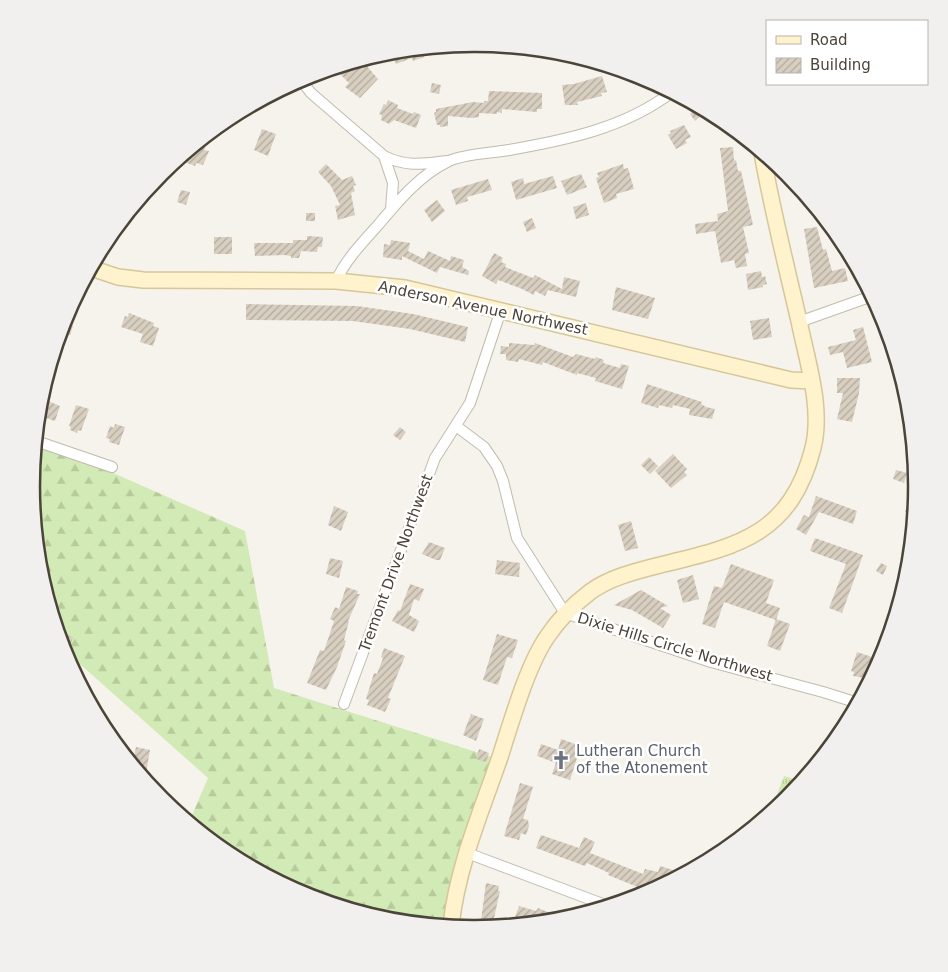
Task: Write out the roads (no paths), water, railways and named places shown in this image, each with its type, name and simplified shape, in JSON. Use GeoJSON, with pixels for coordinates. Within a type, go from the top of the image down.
{"type":"FeatureCollection","features":[{"type":"Feature","properties":{"kind":"main road"},"geometry":{"type":"LineString","coordinates":[[452,919],[454,899],[467,853],[508,730],[535,660],[546,638],[565,613],[591,591],[613,579],[728,548],[753,536],[774,520],[798,489],[813,447],[816,426],[812,381],[764,164]]}},
{"type":"Feature","properties":{"kind":"main road","name":"Anderson Avenue Northwest"},"geometry":{"type":"LineString","coordinates":[[97,270],[118,278],[144,280],[336,281],[405,288],[791,380],[812,381]]}},
{"type":"Feature","properties":{"kind":"street"},"geometry":{"type":"LineString","coordinates":[[305,86],[311,94],[384,156],[398,163],[412,165],[559,141],[587,134],[641,111],[665,96]]}},
{"type":"Feature","properties":{"kind":"street"},"geometry":{"type":"LineString","coordinates":[[384,156],[393,183],[391,209]]}},
{"type":"Feature","properties":{"kind":"street"},"geometry":{"type":"LineString","coordinates":[[336,281],[342,267],[391,209],[423,177],[450,160]]}},
{"type":"Feature","properties":{"kind":"street"},"geometry":{"type":"LineString","coordinates":[[799,322],[865,298]]}},
{"type":"Feature","properties":{"kind":"street"},"geometry":{"type":"LineString","coordinates":[[456,426],[470,403],[500,310]]}},
{"type":"Feature","properties":{"kind":"street","name":"Dixie Hills Circle Northwest"},"geometry":{"type":"LineString","coordinates":[[456,426],[484,447],[498,466],[504,482],[517,538],[565,613],[711,662],[851,701]]}},
{"type":"Feature","properties":{"kind":"street","name":"Tremont Drive Northwest"},"geometry":{"type":"LineString","coordinates":[[344,704],[435,458],[456,426]]}},
{"type":"Feature","properties":{"kind":"street"},"geometry":{"type":"LineString","coordinates":[[43,443],[112,467]]}},
{"type":"Feature","properties":{"kind":"street"},"geometry":{"type":"LineString","coordinates":[[467,853],[597,902]]}},
{"type":"Feature","properties":{"kind":"place","name":"Lutheran Church of the Atonement"},"geometry":{"type":"Point","coordinates":[561,760]}}]}
